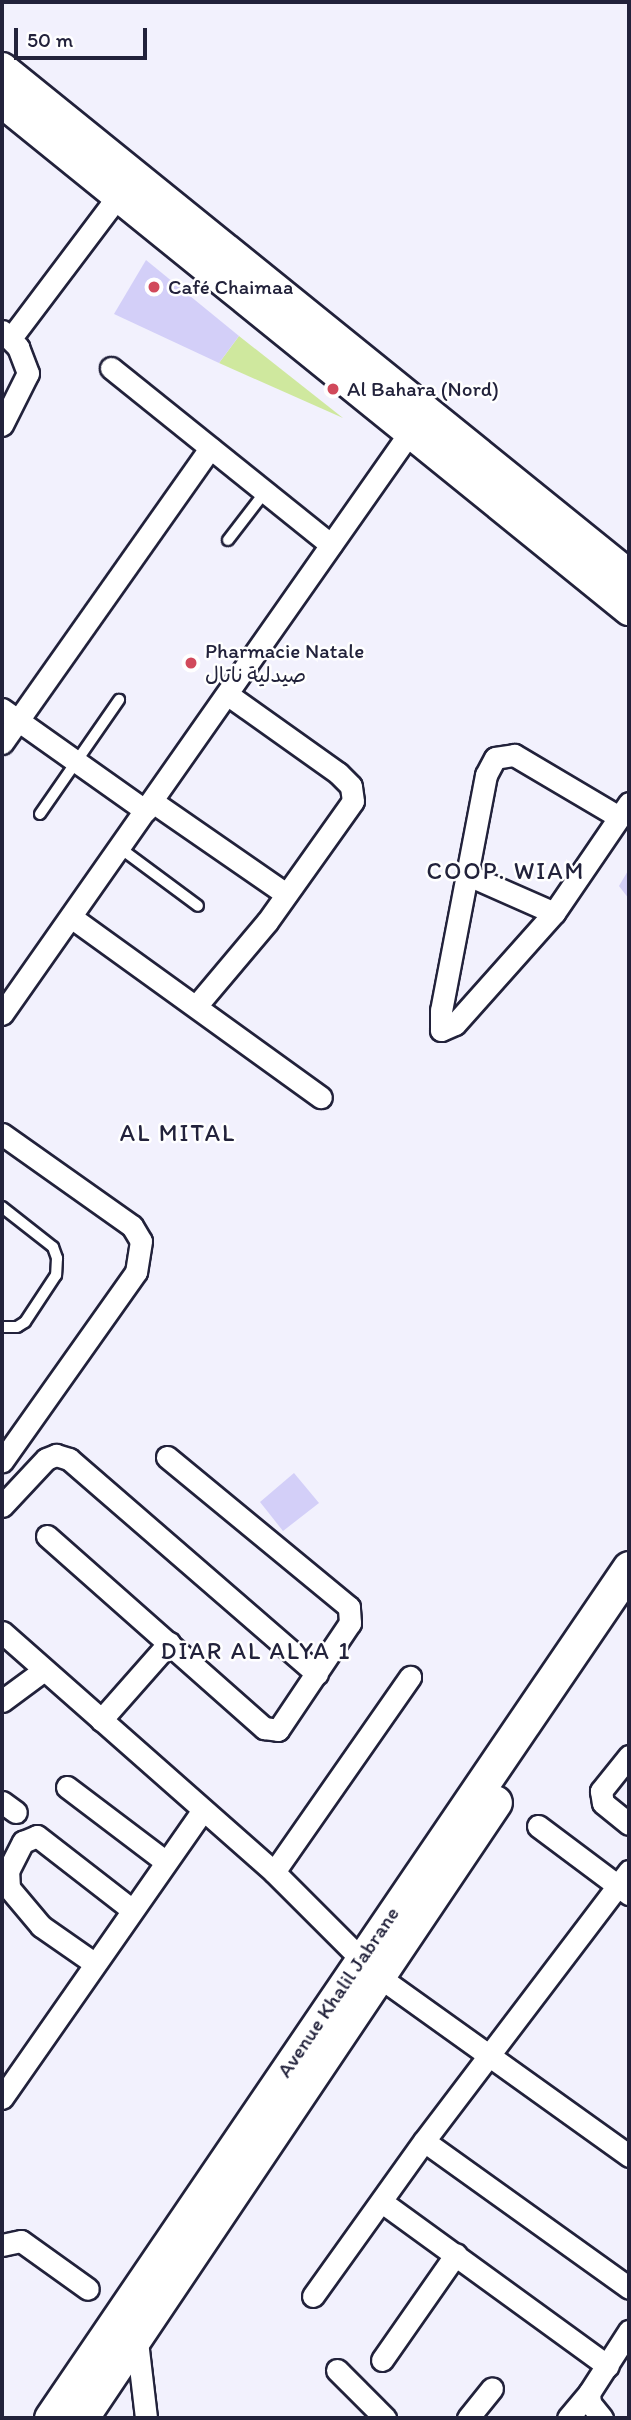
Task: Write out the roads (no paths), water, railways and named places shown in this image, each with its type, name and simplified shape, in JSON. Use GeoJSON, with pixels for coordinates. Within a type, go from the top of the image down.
{"type":"FeatureCollection","features":[{"type":"Feature","properties":{"kind":"main road"},"geometry":{"type":"LineString","coordinates":[[2,68],[629,575]]}},
{"type":"Feature","properties":{"kind":"main road"},"geometry":{"type":"LineString","coordinates":[[2,102],[408,435],[629,610]]}},
{"type":"Feature","properties":{"kind":"main road","name":"Avenue Khalil Jabrane"},"geometry":{"type":"LineString","coordinates":[[81,2418],[126,2333],[629,1568]]}},
{"type":"Feature","properties":{"kind":"main road","name":"Avenue Khalil Jabrane"},"geometry":{"type":"LineString","coordinates":[[368,1968],[629,1608]]}},
{"type":"Feature","properties":{"kind":"main road","name":"Avenue Khalil Jabrane"},"geometry":{"type":"LineString","coordinates":[[51,2418],[126,2333]]}},
{"type":"Feature","properties":{"kind":"street"},"geometry":{"type":"LineString","coordinates":[[2,425],[27,373],[24,356],[6,335],[118,196]]}},
{"type":"Feature","properties":{"kind":"street"},"geometry":{"type":"LineString","coordinates":[[111,368],[331,545]]}},
{"type":"Feature","properties":{"kind":"street"},"geometry":{"type":"LineString","coordinates":[[2,1014],[408,435]]}},
{"type":"Feature","properties":{"kind":"street"},"geometry":{"type":"LineString","coordinates":[[2,743],[10,715],[210,448]]}},
{"type":"Feature","properties":{"kind":"street"},"geometry":{"type":"LineString","coordinates":[[197,1005],[286,894],[349,809],[351,786],[227,694]]}},
{"type":"Feature","properties":{"kind":"street"},"geometry":{"type":"LineString","coordinates":[[10,715],[77,762],[286,894]]}},
{"type":"Feature","properties":{"kind":"street"},"geometry":{"type":"LineString","coordinates":[[501,754],[514,755],[624,810],[554,913],[455,1024],[441,1030],[441,1010],[489,765],[501,754]]}},
{"type":"Feature","properties":{"kind":"street"},"geometry":{"type":"LineString","coordinates":[[468,875],[554,913]]}},
{"type":"Feature","properties":{"kind":"street"},"geometry":{"type":"LineString","coordinates":[[71,917],[197,1005],[321,1097]]}},
{"type":"Feature","properties":{"kind":"street"},"geometry":{"type":"LineString","coordinates":[[2,1133],[132,1226],[141,1241],[136,1272],[2,1461]]}},
{"type":"Feature","properties":{"kind":"street"},"geometry":{"type":"LineString","coordinates":[[2,1506],[46,1459],[56,1455],[69,1459],[317,1674]]}},
{"type":"Feature","properties":{"kind":"street"},"geometry":{"type":"LineString","coordinates":[[47,1536],[268,1731],[283,1727],[350,1623],[349,1607],[167,1457]]}},
{"type":"Feature","properties":{"kind":"street"},"geometry":{"type":"LineString","coordinates":[[2,1632],[274,1872],[368,1968],[629,2156]]}},
{"type":"Feature","properties":{"kind":"street"},"geometry":{"type":"LineString","coordinates":[[101,1720],[169,1643]]}},
{"type":"Feature","properties":{"kind":"street"},"geometry":{"type":"LineString","coordinates":[[2,1701],[44,1670]]}},
{"type":"Feature","properties":{"kind":"street"},"geometry":{"type":"LineString","coordinates":[[274,1872],[410,1677]]}},
{"type":"Feature","properties":{"kind":"street"},"geometry":{"type":"LineString","coordinates":[[629,1756],[601,1791],[603,1803],[629,1824]]}},
{"type":"Feature","properties":{"kind":"street"},"geometry":{"type":"LineString","coordinates":[[67,1787],[166,1862]]}},
{"type":"Feature","properties":{"kind":"street"},"geometry":{"type":"LineString","coordinates":[[3,2094],[202,1811]]}},
{"type":"Feature","properties":{"kind":"street"},"geometry":{"type":"LineString","coordinates":[[313,2296],[424,2141],[625,1883],[538,1826]]}},
{"type":"Feature","properties":{"kind":"street"},"geometry":{"type":"LineString","coordinates":[[94,1963],[41,1926],[9,1888],[8,1871],[23,1842],[37,1836],[131,1909]]}},
{"type":"Feature","properties":{"kind":"street"},"geometry":{"type":"LineString","coordinates":[[424,2141],[629,2288]]}},
{"type":"Feature","properties":{"kind":"street"},"geometry":{"type":"LineString","coordinates":[[382,2202],[608,2365]]}},
{"type":"Feature","properties":{"kind":"street"},"geometry":{"type":"LineString","coordinates":[[2,2245],[21,2241],[88,2289]]}},
{"type":"Feature","properties":{"kind":"street"},"geometry":{"type":"LineString","coordinates":[[382,2360],[456,2254]]}},
{"type":"Feature","properties":{"kind":"street"},"geometry":{"type":"LineString","coordinates":[[568,2418],[589,2393],[629,2332]]}},
{"type":"Feature","properties":{"kind":"street"},"geometry":{"type":"LineString","coordinates":[[126,2333],[146,2418]]}},
{"type":"Feature","properties":{"kind":"street"},"geometry":{"type":"LineString","coordinates":[[337,2370],[385,2418]]}},
{"type":"Feature","properties":{"kind":"street"},"geometry":{"type":"LineString","coordinates":[[468,2418],[492,2388]]}},
{"type":"Feature","properties":{"kind":"street"},"geometry":{"type":"LineString","coordinates":[[589,2393],[590,2403],[602,2418]]}},
{"type":"Feature","properties":{"kind":"lane"},"geometry":{"type":"LineString","coordinates":[[228,540],[265,492]]}},
{"type":"Feature","properties":{"kind":"lane"},"geometry":{"type":"LineString","coordinates":[[40,814],[119,700]]}},
{"type":"Feature","properties":{"kind":"lane"},"geometry":{"type":"LineString","coordinates":[[120,848],[198,906]]}},
{"type":"Feature","properties":{"kind":"lane"},"geometry":{"type":"LineString","coordinates":[[2,1207],[53,1247],[57,1258],[56,1275],[25,1322],[18,1327],[2,1326]]}},
{"type":"Feature","properties":{"kind":"place","name":"Café Chaimaa"},"geometry":{"type":"Point","coordinates":[154,287]}},
{"type":"Feature","properties":{"kind":"place","name":"Al Bahara (Nord)"},"geometry":{"type":"Point","coordinates":[333,389]}},
{"type":"Feature","properties":{"kind":"place","name":"Pharmacie Natale صيدلية ناتال"},"geometry":{"type":"Point","coordinates":[191,663]}},
{"type":"Feature","properties":{"kind":"district","name":"COOP. WIAM"},"geometry":{"type":"Point","coordinates":[506,871]}},
{"type":"Feature","properties":{"kind":"district","name":"AL MITAL"},"geometry":{"type":"Point","coordinates":[178,1133]}},
{"type":"Feature","properties":{"kind":"district","name":"DIAR AL ALYA 1"},"geometry":{"type":"Point","coordinates":[256,1651]}}]}
